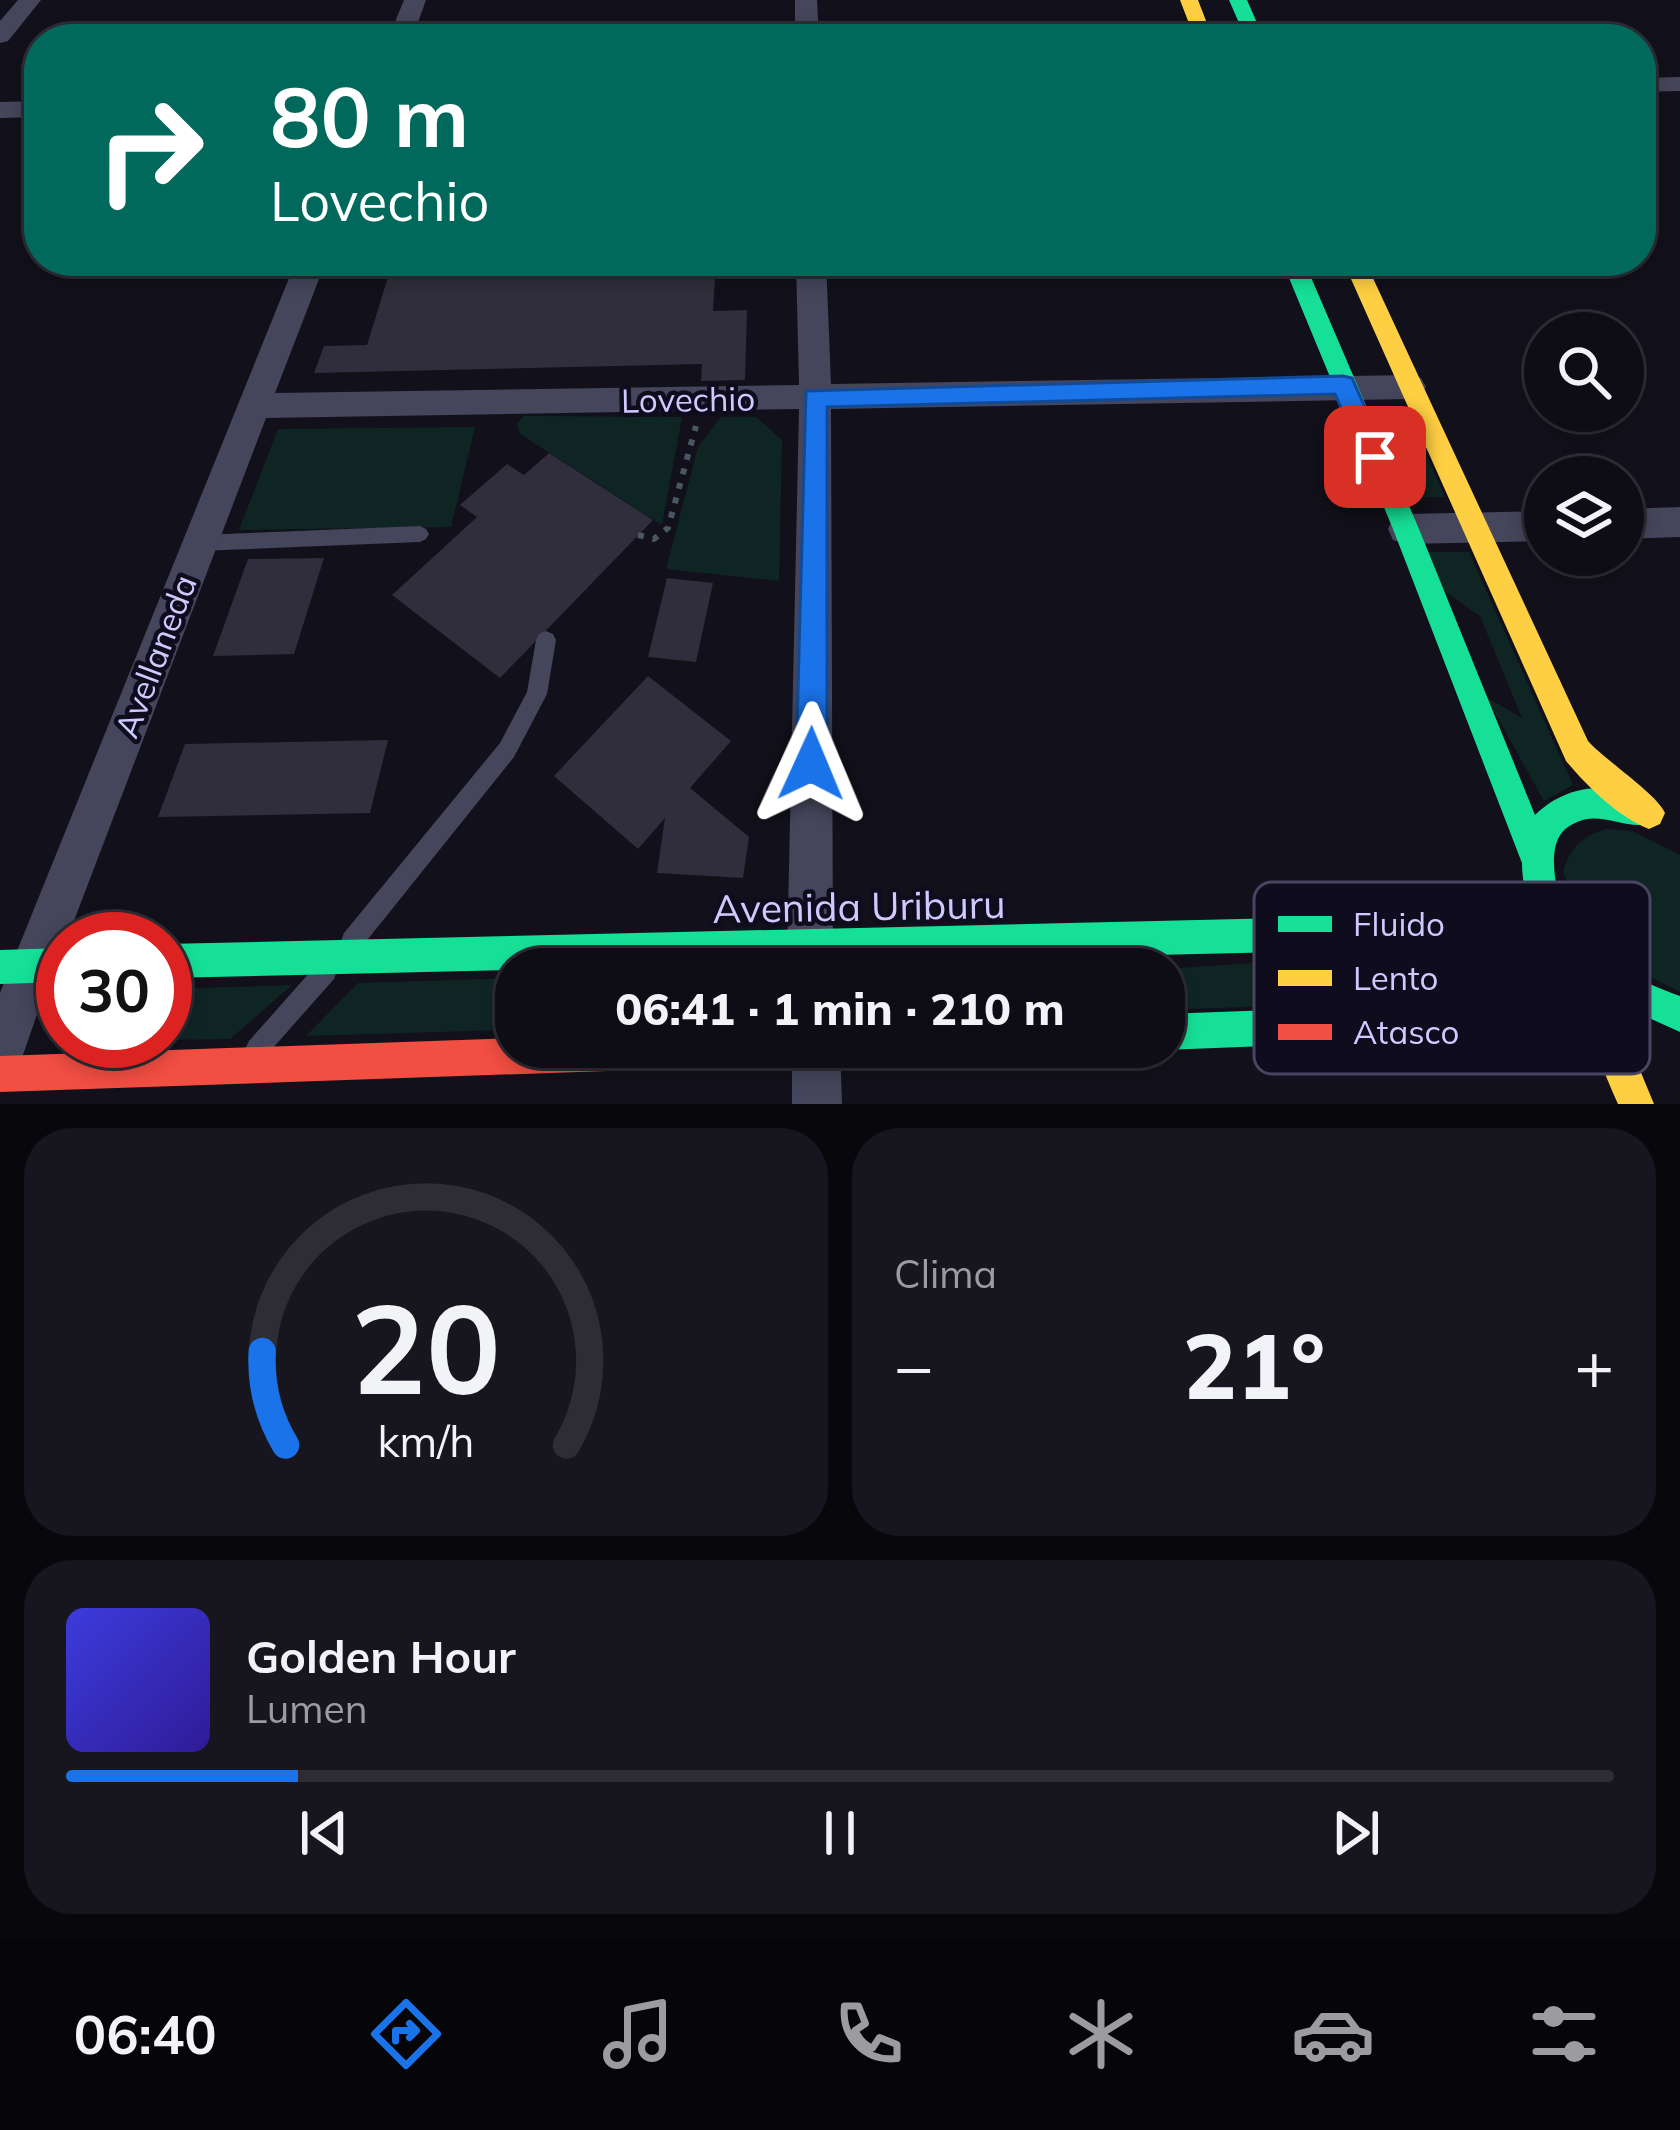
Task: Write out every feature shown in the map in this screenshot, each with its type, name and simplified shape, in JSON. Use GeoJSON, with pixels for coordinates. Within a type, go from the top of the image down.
{"type":"FeatureCollection","features":[{"type":"Feature","properties":{"kind":"main road"},"geometry":{"type":"LineString","coordinates":[[1299,276],[1406,529],[1534,854],[1535,882]]}},
{"type":"Feature","properties":{"kind":"main road"},"geometry":{"type":"LineString","coordinates":[[1361,276],[1577,751],[1598,776],[1662,820],[1624,805],[1590,802],[1562,810],[1542,830],[1534,854]]}},
{"type":"Feature","properties":{"kind":"main road","name":"Avenida Uriburu"},"geometry":{"type":"LineString","coordinates":[[1067,948],[1254,941]]}},
{"type":"Feature","properties":{"kind":"main road","name":"Avenida Uriburu"},"geometry":{"type":"LineString","coordinates":[[192,960],[495,956]]}},
{"type":"Feature","properties":{"kind":"main road"},"geometry":{"type":"LineString","coordinates":[[1650,1007],[1680,1014]]}},
{"type":"Feature","properties":{"kind":"main road"},"geometry":{"type":"LineString","coordinates":[[1185,1031],[1254,1028]]}},
{"type":"Feature","properties":{"kind":"main road"},"geometry":{"type":"LineString","coordinates":[[0,1074],[495,1057]]}},
{"type":"Feature","properties":{"kind":"main road"},"geometry":{"type":"LineString","coordinates":[[1623,1074],[1636,1104]]}},
{"type":"Feature","properties":{"kind":"street"},"geometry":{"type":"LineString","coordinates":[[0,36],[30,0]]}},
{"type":"Feature","properties":{"kind":"street","name":"Avellaneda"},"geometry":{"type":"LineString","coordinates":[[0,1052],[305,276]]}},
{"type":"Feature","properties":{"kind":"street"},"geometry":{"type":"LineString","coordinates":[[810,948],[812,276]]}},
{"type":"Feature","properties":{"kind":"street","name":"Lovechio"},"geometry":{"type":"LineString","coordinates":[[253,406],[1410,387]]}},
{"type":"Feature","properties":{"kind":"street"},"geometry":{"type":"LineString","coordinates":[[1644,523],[1680,522]]}},
{"type":"Feature","properties":{"kind":"street"},"geometry":{"type":"LineString","coordinates":[[1406,529],[1524,527]]}},
{"type":"Feature","properties":{"kind":"street"},"geometry":{"type":"LineString","coordinates":[[816,1068],[817,1104]]}},
{"type":"Feature","properties":{"kind":"lane"},"geometry":{"type":"LineString","coordinates":[[199,544],[420,534]]}},
{"type":"Feature","properties":{"kind":"lane"},"geometry":{"type":"LineString","coordinates":[[242,1066],[341,955],[507,750],[537,694],[546,640]]}},
{"type":"Feature","properties":{"kind":"path"},"geometry":{"type":"LineString","coordinates":[[638,536],[654,539],[668,528],[704,399]]}},
{"type":"Feature","properties":{"kind":"green space"},"geometry":{"type":"Polygon","coordinates":[[[524,416],[682,417],[662,525],[520,434],[517,423],[524,416]]]}},
{"type":"Feature","properties":{"kind":"green space"},"geometry":{"type":"Polygon","coordinates":[[[721,417],[756,417],[782,440],[779,581],[666,569],[698,447],[721,417]]]}},
{"type":"Feature","properties":{"kind":"green space"},"geometry":{"type":"Polygon","coordinates":[[[1412,422],[1445,497],[1403,498],[1372,423],[1412,422]]]}},
{"type":"Feature","properties":{"kind":"green space"},"geometry":{"type":"Polygon","coordinates":[[[475,427],[451,527],[239,530],[278,429],[475,427]]]}},
{"type":"Feature","properties":{"kind":"green space"},"geometry":{"type":"Polygon","coordinates":[[[1425,552],[1469,552],[1573,785],[1544,801],[1486,697],[1522,718],[1480,616],[1441,589],[1425,552]]]}},
{"type":"Feature","properties":{"kind":"green space"},"geometry":{"type":"Polygon","coordinates":[[[1606,829],[1632,831],[1680,855],[1680,992],[1650,977],[1650,882],[1567,882],[1563,872],[1570,855],[1590,835],[1606,829]]]}},
{"type":"Feature","properties":{"kind":"green space"},"geometry":{"type":"Polygon","coordinates":[[[1254,963],[1254,1007],[1185,1009],[1185,968],[1254,963]]]}},
{"type":"Feature","properties":{"kind":"green space"},"geometry":{"type":"Polygon","coordinates":[[[495,979],[495,1030],[306,1036],[358,983],[495,979]]]}},
{"type":"Feature","properties":{"kind":"green space"},"geometry":{"type":"Polygon","coordinates":[[[292,985],[230,1039],[192,1040],[192,988],[292,985]]]}},
{"type":"Feature","properties":{"kind":"building"},"geometry":{"type":"Polygon","coordinates":[[[388,276],[715,276],[713,311],[747,310],[745,380],[701,381],[702,364],[314,373],[324,346],[367,345],[388,276]]]}},
{"type":"Feature","properties":{"kind":"building"},"geometry":{"type":"Polygon","coordinates":[[[549,453],[653,520],[500,678],[392,595],[477,517],[460,505],[507,464],[524,475],[549,453]]]}},
{"type":"Feature","properties":{"kind":"building"},"geometry":{"type":"Polygon","coordinates":[[[324,558],[294,654],[213,656],[248,559],[324,558]]]}},
{"type":"Feature","properties":{"kind":"building"},"geometry":{"type":"Polygon","coordinates":[[[667,578],[713,583],[696,662],[648,657],[667,578]]]}},
{"type":"Feature","properties":{"kind":"building"},"geometry":{"type":"Polygon","coordinates":[[[648,676],[731,741],[690,788],[749,837],[743,878],[657,873],[665,818],[638,849],[554,776],[648,676]]]}},
{"type":"Feature","properties":{"kind":"building"},"geometry":{"type":"Polygon","coordinates":[[[388,740],[370,813],[158,817],[185,744],[388,740]]]}},
{"type":"Feature","properties":{"kind":"traffic: fast"},"geometry":{"type":"LineString","coordinates":[[1238,0],[1248,24]]}},
{"type":"Feature","properties":{"kind":"traffic: fast"},"geometry":{"type":"LineString","coordinates":[[1299,276],[1406,529],[1534,854]]}},
{"type":"Feature","properties":{"kind":"traffic: fast"},"geometry":{"type":"LineString","coordinates":[[1540,882],[1538,848],[1545,828],[1561,812],[1594,802],[1643,811]]}},
{"type":"Feature","properties":{"kind":"traffic: fast"},"geometry":{"type":"LineString","coordinates":[[192,960],[1254,936]]}},
{"type":"Feature","properties":{"kind":"traffic: fast"},"geometry":{"type":"LineString","coordinates":[[0,967],[36,966]]}},
{"type":"Feature","properties":{"kind":"traffic: fast"},"geometry":{"type":"LineString","coordinates":[[1650,1003],[1680,1014]]}},
{"type":"Feature","properties":{"kind":"traffic: fast"},"geometry":{"type":"LineString","coordinates":[[1185,1031],[1254,1028]]}},
{"type":"Feature","properties":{"kind":"traffic: slow"},"geometry":{"type":"LineString","coordinates":[[1189,0],[1198,24]]}},
{"type":"Feature","properties":{"kind":"traffic: slow"},"geometry":{"type":"LineString","coordinates":[[1361,276],[1577,751],[1598,775],[1649,813]]}},
{"type":"Feature","properties":{"kind":"traffic: slow"},"geometry":{"type":"LineString","coordinates":[[1623,1074],[1636,1104]]}},
{"type":"Feature","properties":{"kind":"traffic: jam"},"geometry":{"type":"LineString","coordinates":[[0,1074],[495,1057]]}},
{"type":"Feature","properties":{"kind":"route"},"geometry":{"type":"LineString","coordinates":[[811,764],[815,398],[1343,385],[1375,457]]}}]}
